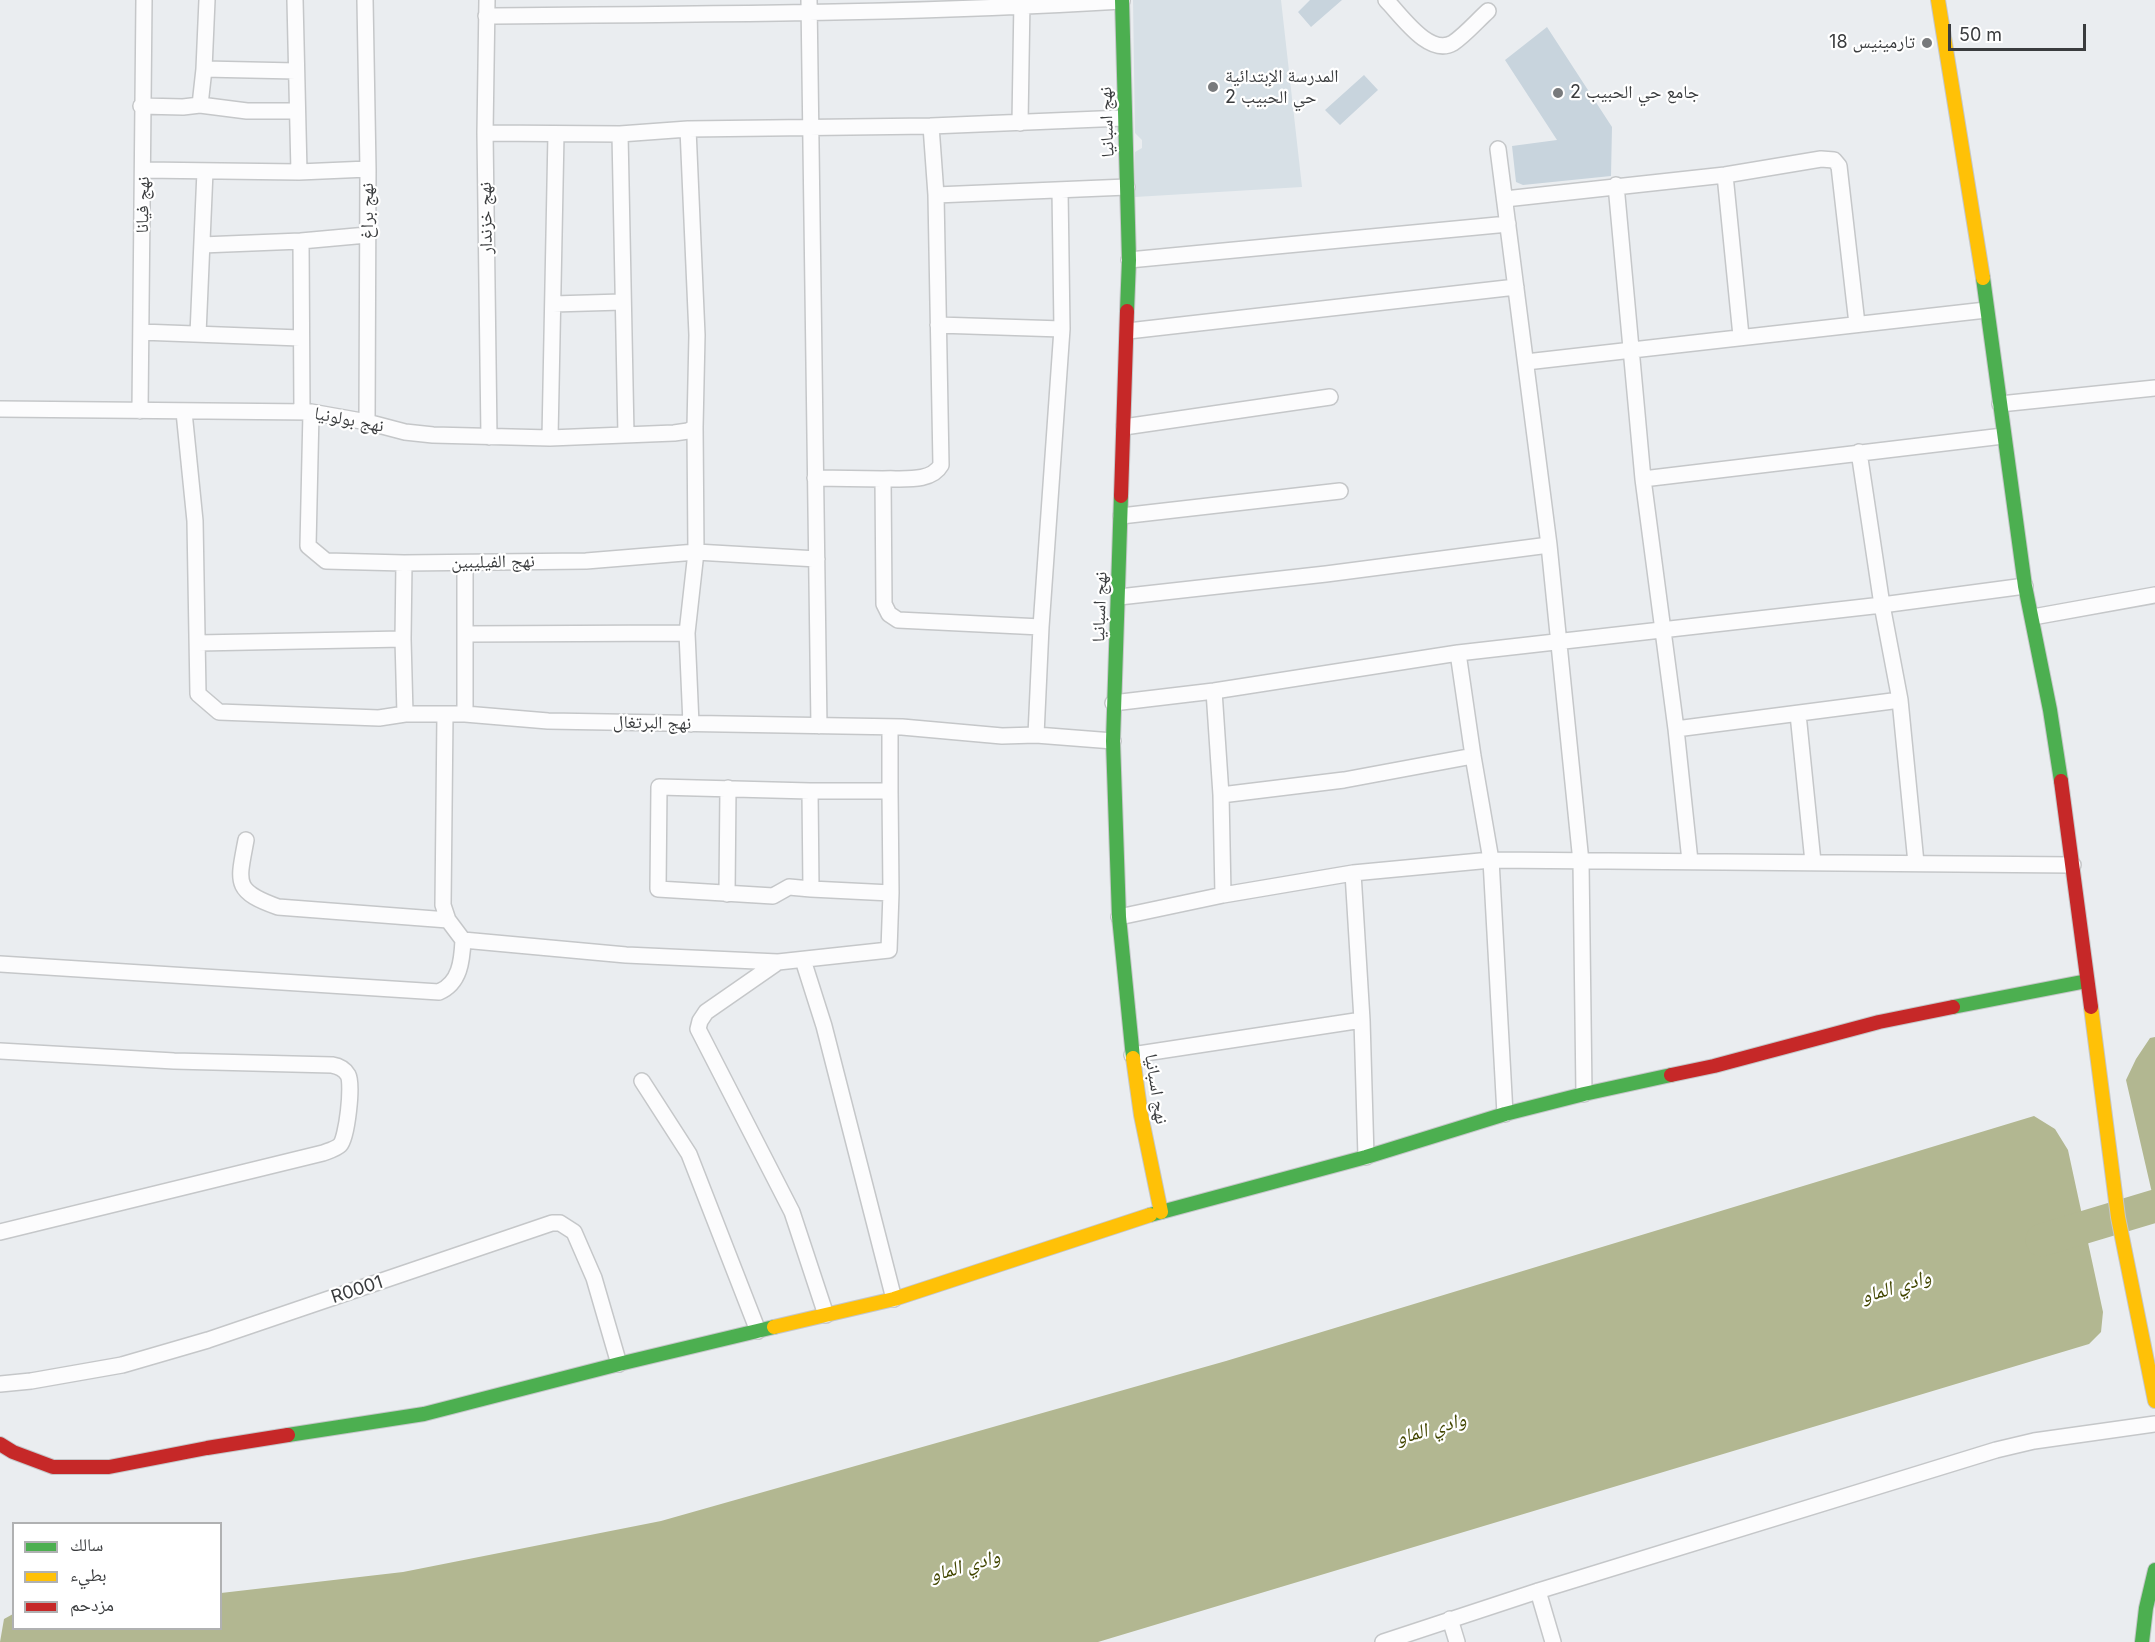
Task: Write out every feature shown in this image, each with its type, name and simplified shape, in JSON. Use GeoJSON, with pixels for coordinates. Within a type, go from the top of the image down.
{"type":"FeatureCollection","features":[{"type":"Feature","properties":{"kind":"street","name":"نهج فيانا"},"geometry":{"type":"LineString","coordinates":[[140,411],[143,170],[141,106],[144,0]]}},
{"type":"Feature","properties":{"kind":"street"},"geometry":{"type":"LineString","coordinates":[[200,105],[207,0]]}},
{"type":"Feature","properties":{"kind":"street"},"geometry":{"type":"LineString","coordinates":[[295,0],[299,172]]}},
{"type":"Feature","properties":{"kind":"street","name":"نهج براغ"},"geometry":{"type":"LineString","coordinates":[[365,0],[368,169],[367,422]]}},
{"type":"Feature","properties":{"kind":"street","name":"نهج خزندار"},"geometry":{"type":"LineString","coordinates":[[487,0],[485,133],[489,436]]}},
{"type":"Feature","properties":{"kind":"street"},"geometry":{"type":"LineString","coordinates":[[486,16],[1122,0]]}},
{"type":"Feature","properties":{"kind":"street","name":"نهج اسبانيا"},"geometry":{"type":"LineString","coordinates":[[1122,0],[1129,260],[1113,741],[1119,916],[1132,1055],[1141,1114],[1161,1212]]}},
{"type":"Feature","properties":{"kind":"street"},"geometry":{"type":"LineString","coordinates":[[1386,0],[1427,42],[1439,46],[1452,43],[1488,11]]}},
{"type":"Feature","properties":{"kind":"street"},"geometry":{"type":"LineString","coordinates":[[1938,0],[1976,228],[2025,586],[2050,710],[2073,865],[2118,1217],[2154,1384],[2155,1401]]}},
{"type":"Feature","properties":{"kind":"street"},"geometry":{"type":"LineString","coordinates":[[1020,123],[1022,3]]}},
{"type":"Feature","properties":{"kind":"street"},"geometry":{"type":"LineString","coordinates":[[809,7],[819,726]]}},
{"type":"Feature","properties":{"kind":"street"},"geometry":{"type":"LineString","coordinates":[[204,69],[296,71]]}},
{"type":"Feature","properties":{"kind":"street"},"geometry":{"type":"LineString","coordinates":[[141,106],[200,105],[247,111],[297,111]]}},
{"type":"Feature","properties":{"kind":"street"},"geometry":{"type":"LineString","coordinates":[[485,133],[620,134],[688,129],[931,126],[1124,118]]}},
{"type":"Feature","properties":{"kind":"street"},"geometry":{"type":"LineString","coordinates":[[815,478],[929,477],[941,465],[936,195],[931,126]]}},
{"type":"Feature","properties":{"kind":"street"},"geometry":{"type":"LineString","coordinates":[[688,129],[697,335],[696,552],[687,633],[691,724]]}},
{"type":"Feature","properties":{"kind":"street"},"geometry":{"type":"LineString","coordinates":[[550,438],[556,134]]}},
{"type":"Feature","properties":{"kind":"street"},"geometry":{"type":"LineString","coordinates":[[620,134],[626,435]]}},
{"type":"Feature","properties":{"kind":"street"},"geometry":{"type":"LineString","coordinates":[[1498,149],[1549,545],[1581,862],[1584,1094]]}},
{"type":"Feature","properties":{"kind":"street"},"geometry":{"type":"LineString","coordinates":[[1505,199],[1616,185],[1725,175],[1821,159],[1834,160],[1839,166],[1857,324]]}},
{"type":"Feature","properties":{"kind":"street"},"geometry":{"type":"LineString","coordinates":[[143,170],[299,172],[368,169]]}},
{"type":"Feature","properties":{"kind":"street"},"geometry":{"type":"LineString","coordinates":[[198,334],[205,171]]}},
{"type":"Feature","properties":{"kind":"street"},"geometry":{"type":"LineString","coordinates":[[1725,175],[1741,336]]}},
{"type":"Feature","properties":{"kind":"street"},"geometry":{"type":"LineString","coordinates":[[1616,185],[1643,479],[1664,630],[1690,861]]}},
{"type":"Feature","properties":{"kind":"street"},"geometry":{"type":"LineString","coordinates":[[936,195],[1127,187]]}},
{"type":"Feature","properties":{"kind":"street"},"geometry":{"type":"LineString","coordinates":[[1036,735],[1041,627],[1062,329],[1060,190]]}},
{"type":"Feature","properties":{"kind":"street"},"geometry":{"type":"LineString","coordinates":[[1129,260],[1508,224]]}},
{"type":"Feature","properties":{"kind":"street"},"geometry":{"type":"LineString","coordinates":[[202,245],[301,241],[368,235]]}},
{"type":"Feature","properties":{"kind":"street"},"geometry":{"type":"LineString","coordinates":[[301,241],[300,338],[307,412]]}},
{"type":"Feature","properties":{"kind":"street"},"geometry":{"type":"LineString","coordinates":[[1128,332],[1516,287]]}},
{"type":"Feature","properties":{"kind":"street"},"geometry":{"type":"LineString","coordinates":[[553,304],[622,302]]}},
{"type":"Feature","properties":{"kind":"street"},"geometry":{"type":"LineString","coordinates":[[1526,362],[1986,310]]}},
{"type":"Feature","properties":{"kind":"street"},"geometry":{"type":"LineString","coordinates":[[938,325],[1062,329]]}},
{"type":"Feature","properties":{"kind":"street"},"geometry":{"type":"LineString","coordinates":[[141,332],[300,338]]}},
{"type":"Feature","properties":{"kind":"street"},"geometry":{"type":"LineString","coordinates":[[2000,404],[2155,388]]}},
{"type":"Feature","properties":{"kind":"street"},"geometry":{"type":"LineString","coordinates":[[1124,427],[1330,397]]}},
{"type":"Feature","properties":{"kind":"street","name":"نهج بولونيا"},"geometry":{"type":"LineString","coordinates":[[0,409],[307,412],[367,422],[405,432],[433,435],[550,438],[682,432],[695,427]]}},
{"type":"Feature","properties":{"kind":"street"},"geometry":{"type":"LineString","coordinates":[[184,412],[195,521],[198,643],[403,639]]}},
{"type":"Feature","properties":{"kind":"street","name":"نهج الفيليبين"},"geometry":{"type":"LineString","coordinates":[[307,412],[308,546],[326,561],[404,563],[586,561],[696,552],[817,559]]}},
{"type":"Feature","properties":{"kind":"street"},"geometry":{"type":"LineString","coordinates":[[1643,479],[2003,436]]}},
{"type":"Feature","properties":{"kind":"street"},"geometry":{"type":"LineString","coordinates":[[1859,452],[1882,605],[1900,700],[1917,863]]}},
{"type":"Feature","properties":{"kind":"street"},"geometry":{"type":"LineString","coordinates":[[883,479],[884,604],[889,615],[898,620],[1041,627]]}},
{"type":"Feature","properties":{"kind":"street"},"geometry":{"type":"LineString","coordinates":[[1121,516],[1340,490]]}},
{"type":"Feature","properties":{"kind":"street"},"geometry":{"type":"LineString","coordinates":[[1119,597],[1326,574],[1549,545]]}},
{"type":"Feature","properties":{"kind":"street"},"geometry":{"type":"LineString","coordinates":[[404,563],[405,714]]}},
{"type":"Feature","properties":{"kind":"street"},"geometry":{"type":"LineString","coordinates":[[465,563],[465,714]]}},
{"type":"Feature","properties":{"kind":"street"},"geometry":{"type":"LineString","coordinates":[[1113,703],[1214,691],[1458,653],[1882,605],[2025,586]]}},
{"type":"Feature","properties":{"kind":"street"},"geometry":{"type":"LineString","coordinates":[[2033,617],[2155,595]]}},
{"type":"Feature","properties":{"kind":"street"},"geometry":{"type":"LineString","coordinates":[[466,634],[687,633]]}},
{"type":"Feature","properties":{"kind":"street","name":"نهج البرتغال"},"geometry":{"type":"LineString","coordinates":[[198,643],[198,694],[219,712],[379,718],[405,714],[465,714],[548,721],[890,727],[1002,736],[1036,735],[1113,741]]}},
{"type":"Feature","properties":{"kind":"street"},"geometry":{"type":"LineString","coordinates":[[1458,653],[1491,860],[1505,1114]]}},
{"type":"Feature","properties":{"kind":"street"},"geometry":{"type":"LineString","coordinates":[[1214,691],[1221,795],[1223,895]]}},
{"type":"Feature","properties":{"kind":"street"},"geometry":{"type":"LineString","coordinates":[[1676,729],[1900,700]]}},
{"type":"Feature","properties":{"kind":"street"},"geometry":{"type":"LineString","coordinates":[[0,964],[439,993],[448,989],[462,963],[463,940],[448,920],[443,905],[445,714]]}},
{"type":"Feature","properties":{"kind":"street"},"geometry":{"type":"LineString","coordinates":[[1798,714],[1813,862]]}},
{"type":"Feature","properties":{"kind":"street"},"geometry":{"type":"LineString","coordinates":[[463,940],[626,955],[778,962],[889,950],[890,727]]}},
{"type":"Feature","properties":{"kind":"street"},"geometry":{"type":"LineString","coordinates":[[1221,795],[1344,780],[1473,756]]}},
{"type":"Feature","properties":{"kind":"street"},"geometry":{"type":"LineString","coordinates":[[890,791],[659,787],[658,889],[773,896],[789,887],[891,892]]}},
{"type":"Feature","properties":{"kind":"street"},"geometry":{"type":"LineString","coordinates":[[727,894],[728,788]]}},
{"type":"Feature","properties":{"kind":"street"},"geometry":{"type":"LineString","coordinates":[[810,791],[811,889]]}},
{"type":"Feature","properties":{"kind":"street"},"geometry":{"type":"LineString","coordinates":[[246,840],[240,874],[243,889],[259,900],[278,907],[448,920]]}},
{"type":"Feature","properties":{"kind":"street"},"geometry":{"type":"LineString","coordinates":[[1119,916],[1223,895],[1353,873],[1491,860],[2073,865]]}},
{"type":"Feature","properties":{"kind":"street"},"geometry":{"type":"LineString","coordinates":[[1353,873],[1362,1020],[1366,1157]]}},
{"type":"Feature","properties":{"kind":"street"},"geometry":{"type":"LineString","coordinates":[[803,960],[825,1026],[894,1299]]}},
{"type":"Feature","properties":{"kind":"street"},"geometry":{"type":"LineString","coordinates":[[778,962],[706,1012],[698,1029],[792,1212],[826,1315]]}},
{"type":"Feature","properties":{"kind":"street"},"geometry":{"type":"LineString","coordinates":[[0,1444],[13,1452],[53,1467],[109,1467],[207,1448],[424,1414],[619,1364],[894,1299],[1161,1212],[1366,1157],[1505,1114],[1584,1094],[1714,1066],[1879,1022],[2087,981]]}},
{"type":"Feature","properties":{"kind":"street"},"geometry":{"type":"LineString","coordinates":[[1132,1055],[1362,1020]]}},
{"type":"Feature","properties":{"kind":"street"},"geometry":{"type":"LineString","coordinates":[[0,1051],[174,1061],[332,1065],[340,1066],[348,1075],[350,1085],[345,1138],[339,1147],[323,1153],[0,1232]]}},
{"type":"Feature","properties":{"kind":"street"},"geometry":{"type":"LineString","coordinates":[[642,1081],[688,1154],[758,1331]]}},
{"type":"Feature","properties":{"kind":"street","name":"R0001"},"geometry":{"type":"LineString","coordinates":[[0,1384],[31,1381],[122,1365],[208,1340],[552,1223],[560,1223],[574,1232],[594,1278],[619,1364]]}},
{"type":"Feature","properties":{"kind":"street"},"geometry":{"type":"LineString","coordinates":[[1389,1641],[1538,1591],[1996,1450],[2034,1441],[2155,1424]]}},
{"type":"Feature","properties":{"kind":"street"},"geometry":{"type":"LineString","coordinates":[[2142,1642],[2146,1608],[2155,1570]]}},
{"type":"Feature","properties":{"kind":"street"},"geometry":{"type":"LineString","coordinates":[[1538,1591],[1553,1642]]}},
{"type":"Feature","properties":{"kind":"street"},"geometry":{"type":"LineString","coordinates":[[1450,1619],[1457,1642]]}},
{"type":"Feature","properties":{"kind":"shaded area","name":"المدرسة الإبتدائية حي الحبيب 2"},"geometry":{"type":"Polygon","coordinates":[[[1133,0],[1281,0],[1302,187],[1135,197],[1135,152],[1142,148],[1142,140],[1135,133],[1133,0]]]}},
{"type":"Feature","properties":{"kind":"water"},"geometry":{"type":"Polygon","coordinates":[[[2155,1037],[2155,1206],[2126,1080],[2150,1038],[2155,1037]]]}},
{"type":"Feature","properties":{"kind":"water"},"geometry":{"type":"Polygon","coordinates":[[[2034,1116],[2055,1129],[2068,1150],[2103,1312],[2101,1332],[2089,1344],[1098,1642],[0,1642],[4,1619],[12,1615],[12,1630],[222,1630],[222,1593],[403,1572],[661,1521],[1226,1361],[2034,1116]]]}},
{"type":"Feature","properties":{"kind":"building"},"geometry":{"type":"Polygon","coordinates":[[[1310,0],[1342,0],[1311,27],[1298,12],[1310,0]]]}},
{"type":"Feature","properties":{"kind":"building","name":"جامع حي الحبيب 2"},"geometry":{"type":"Polygon","coordinates":[[[1547,27],[1612,127],[1611,176],[1523,185],[1516,182],[1512,146],[1557,140],[1505,60],[1547,27]]]}},
{"type":"Feature","properties":{"kind":"building"},"geometry":{"type":"Polygon","coordinates":[[[1364,75],[1378,90],[1340,125],[1325,110],[1364,75]]]}},
{"type":"Feature","properties":{"kind":"waterway","name":"وادي الماو"},"geometry":{"type":"LineString","coordinates":[[2042,1240],[2155,1206]]}},
{"type":"Feature","properties":{"kind":"traffic: fast"},"geometry":{"type":"LineString","coordinates":[[1122,0],[1129,260],[1127,311]]}},
{"type":"Feature","properties":{"kind":"traffic: fast"},"geometry":{"type":"LineString","coordinates":[[1983,278],[2025,586],[2050,710],[2061,781]]}},
{"type":"Feature","properties":{"kind":"traffic: fast"},"geometry":{"type":"LineString","coordinates":[[1121,496],[1113,741],[1119,917],[1133,1058]]}},
{"type":"Feature","properties":{"kind":"traffic: fast"},"geometry":{"type":"LineString","coordinates":[[1953,1007],[2087,981]]}},
{"type":"Feature","properties":{"kind":"traffic: fast"},"geometry":{"type":"LineString","coordinates":[[1150,1215],[1366,1157],[1505,1114],[1671,1075]]}},
{"type":"Feature","properties":{"kind":"traffic: fast"},"geometry":{"type":"LineString","coordinates":[[288,1435],[424,1414],[774,1327]]}},
{"type":"Feature","properties":{"kind":"traffic: fast"},"geometry":{"type":"LineString","coordinates":[[2142,1642],[2146,1608],[2155,1570]]}},
{"type":"Feature","properties":{"kind":"traffic: slow"},"geometry":{"type":"LineString","coordinates":[[1938,0],[1983,278]]}},
{"type":"Feature","properties":{"kind":"traffic: slow"},"geometry":{"type":"LineString","coordinates":[[2091,1007],[2118,1217],[2155,1401]]}},
{"type":"Feature","properties":{"kind":"traffic: slow"},"geometry":{"type":"LineString","coordinates":[[1133,1058],[1141,1115],[1161,1212]]}},
{"type":"Feature","properties":{"kind":"traffic: slow"},"geometry":{"type":"LineString","coordinates":[[774,1327],[894,1299],[1150,1215]]}},
{"type":"Feature","properties":{"kind":"traffic: jam"},"geometry":{"type":"LineString","coordinates":[[1121,496],[1127,311]]}},
{"type":"Feature","properties":{"kind":"traffic: jam"},"geometry":{"type":"LineString","coordinates":[[2061,781],[2091,1007]]}},
{"type":"Feature","properties":{"kind":"traffic: jam"},"geometry":{"type":"LineString","coordinates":[[1671,1075],[1714,1066],[1879,1022],[1953,1007]]}},
{"type":"Feature","properties":{"kind":"traffic: jam"},"geometry":{"type":"LineString","coordinates":[[0,1444],[13,1452],[53,1467],[109,1467],[288,1435]]}},
{"type":"Feature","properties":{"kind":"place","name":"تارمينيس 18"},"geometry":{"type":"Point","coordinates":[1927,43]}},
{"type":"Feature","properties":{"kind":"place","name":"المدرسة الإبتدائية حي الحبيب 2"},"geometry":{"type":"Point","coordinates":[1213,87]}},
{"type":"Feature","properties":{"kind":"place","name":"جامع حي الحبيب 2"},"geometry":{"type":"Point","coordinates":[1558,93]}}]}
